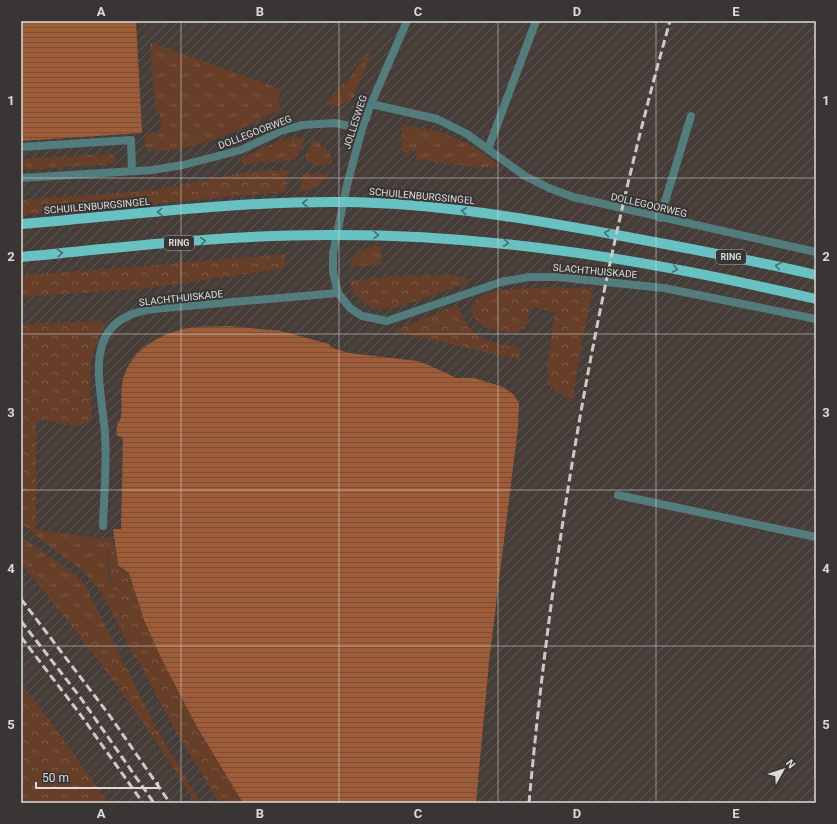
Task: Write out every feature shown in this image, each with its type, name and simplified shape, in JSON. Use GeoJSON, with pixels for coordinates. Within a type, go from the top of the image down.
{"type":"FeatureCollection","features":[{"type":"Feature","properties":{"kind":"main road","name":"SCHUILENBURGSINGEL"},"geometry":{"type":"LineString","coordinates":[[21,224],[227,206],[344,202],[415,205],[543,222],[816,275]]}},
{"type":"Feature","properties":{"kind":"main road","name":"RING"},"geometry":{"type":"LineString","coordinates":[[21,257],[224,239],[337,234],[462,239],[580,252],[682,270],[816,299]]}},
{"type":"Feature","properties":{"kind":"street","name":"JOLLESWEG"},"geometry":{"type":"LineString","coordinates":[[337,234],[362,129],[370,104],[407,21]]}},
{"type":"Feature","properties":{"kind":"street"},"geometry":{"type":"LineString","coordinates":[[488,148],[536,21]]}},
{"type":"Feature","properties":{"kind":"street","name":"DOLLEGOORWEG"},"geometry":{"type":"LineString","coordinates":[[370,104],[437,120],[467,134],[525,176],[549,188],[588,201],[816,252]]}},
{"type":"Feature","properties":{"kind":"street"},"geometry":{"type":"LineString","coordinates":[[660,218],[691,116]]}},
{"type":"Feature","properties":{"kind":"street","name":"DOLLEGOORWEG"},"geometry":{"type":"LineString","coordinates":[[21,178],[132,171],[183,165],[241,150],[283,130],[303,124],[335,123],[362,129]]}},
{"type":"Feature","properties":{"kind":"street"},"geometry":{"type":"LineString","coordinates":[[21,147],[131,140],[132,171]]}},
{"type":"Feature","properties":{"kind":"street","name":"SLACHTHUISKADE"},"geometry":{"type":"LineString","coordinates":[[337,234],[333,254],[333,272],[338,293],[350,308],[362,316],[387,321],[501,282],[529,277],[556,276],[664,288],[816,320]]}},
{"type":"Feature","properties":{"kind":"street","name":"SLACHTHUISKADE"},"geometry":{"type":"LineString","coordinates":[[103,526],[105,435],[99,355],[102,342],[116,323],[140,310],[153,308],[338,293]]}},
{"type":"Feature","properties":{"kind":"street"},"geometry":{"type":"LineString","coordinates":[[618,495],[816,537]]}},
{"type":"Feature","properties":{"kind":"shaded area"},"geometry":{"type":"Polygon","coordinates":[[[21,21],[816,21],[816,803],[88,803],[21,705],[21,21]]]}},
{"type":"Feature","properties":{"kind":"shaded area"},"geometry":{"type":"Polygon","coordinates":[[[21,21],[136,21],[142,133],[21,141],[21,21]]]}},
{"type":"Feature","properties":{"kind":"shaded area"},"geometry":{"type":"Polygon","coordinates":[[[229,326],[281,331],[329,344],[332,348],[349,353],[417,361],[456,378],[474,378],[503,387],[513,394],[519,403],[518,427],[489,662],[476,803],[243,803],[197,727],[162,660],[144,620],[129,573],[118,565],[113,529],[121,529],[123,437],[117,436],[116,429],[121,416],[121,392],[124,376],[128,366],[135,357],[152,342],[162,336],[196,327],[229,326]]]}},
{"type":"Feature","properties":{"kind":"green space"},"geometry":{"type":"Polygon","coordinates":[[[150,42],[281,89],[278,98],[280,109],[233,132],[196,145],[161,151],[146,149],[144,134],[161,132],[160,114],[155,110],[150,42]]]}},
{"type":"Feature","properties":{"kind":"green space"},"geometry":{"type":"Polygon","coordinates":[[[368,52],[371,55],[352,99],[337,106],[327,105],[334,92],[348,80],[368,52]]]}},
{"type":"Feature","properties":{"kind":"green space"},"geometry":{"type":"Polygon","coordinates":[[[402,126],[429,129],[455,138],[491,158],[501,167],[473,167],[416,159],[417,152],[410,151],[409,158],[403,152],[402,148],[402,126]]]}},
{"type":"Feature","properties":{"kind":"green space"},"geometry":{"type":"Polygon","coordinates":[[[305,138],[299,154],[293,160],[244,164],[239,159],[284,139],[305,138]]]}},
{"type":"Feature","properties":{"kind":"green space"},"geometry":{"type":"Polygon","coordinates":[[[313,139],[327,149],[331,157],[332,165],[311,164],[305,158],[313,139]]]}},
{"type":"Feature","properties":{"kind":"green space"},"geometry":{"type":"Polygon","coordinates":[[[112,154],[116,160],[112,164],[21,170],[21,159],[112,154]]]}},
{"type":"Feature","properties":{"kind":"green space"},"geometry":{"type":"Polygon","coordinates":[[[252,171],[288,171],[285,192],[21,215],[21,200],[155,190],[252,171]]]}},
{"type":"Feature","properties":{"kind":"green space"},"geometry":{"type":"Polygon","coordinates":[[[309,173],[328,175],[316,186],[299,192],[303,175],[309,173]]]}},
{"type":"Feature","properties":{"kind":"green space"},"geometry":{"type":"Polygon","coordinates":[[[381,246],[381,264],[349,267],[357,254],[361,251],[370,247],[381,246]]]}},
{"type":"Feature","properties":{"kind":"green space"},"geometry":{"type":"Polygon","coordinates":[[[285,254],[285,268],[148,288],[21,297],[21,275],[285,254]]]}},
{"type":"Feature","properties":{"kind":"green space"},"geometry":{"type":"Polygon","coordinates":[[[389,276],[457,276],[470,282],[395,308],[379,309],[374,308],[360,299],[353,290],[350,281],[389,276]]]}},
{"type":"Feature","properties":{"kind":"green space"},"geometry":{"type":"Polygon","coordinates":[[[549,287],[593,289],[572,401],[548,385],[547,367],[555,312],[532,307],[524,328],[514,333],[494,330],[482,325],[473,316],[471,309],[477,299],[488,294],[505,290],[549,287]]]}},
{"type":"Feature","properties":{"kind":"green space"},"geometry":{"type":"Polygon","coordinates":[[[457,305],[474,333],[488,341],[520,348],[520,360],[393,331],[457,305]]]}},
{"type":"Feature","properties":{"kind":"green space"},"geometry":{"type":"Polygon","coordinates":[[[97,321],[106,324],[95,347],[90,370],[92,420],[77,426],[42,420],[36,424],[36,529],[27,528],[21,521],[21,324],[97,321]]]}},
{"type":"Feature","properties":{"kind":"green space"},"geometry":{"type":"Polygon","coordinates":[[[27,528],[105,539],[109,576],[115,600],[128,635],[144,668],[134,657],[102,593],[94,583],[76,566],[27,528]]]}},
{"type":"Feature","properties":{"kind":"green space"},"geometry":{"type":"Polygon","coordinates":[[[21,537],[73,572],[85,585],[126,667],[118,655],[77,613],[64,606],[25,563],[21,556],[21,537]]]}},
{"type":"Feature","properties":{"kind":"green space"},"geometry":{"type":"Polygon","coordinates":[[[112,537],[118,565],[129,572],[144,620],[162,660],[197,727],[243,803],[219,803],[161,704],[135,653],[113,592],[105,539],[112,537]]]}},
{"type":"Feature","properties":{"kind":"green space"},"geometry":{"type":"Polygon","coordinates":[[[21,556],[38,578],[64,606],[77,613],[118,655],[126,667],[157,730],[201,803],[195,803],[176,771],[113,680],[68,621],[21,564],[21,556]]]}},
{"type":"Feature","properties":{"kind":"green space"},"geometry":{"type":"Polygon","coordinates":[[[21,685],[36,702],[109,803],[21,803],[21,685]]]}},
{"type":"Feature","properties":{"kind":"railway"},"geometry":{"type":"LineString","coordinates":[[529,803],[551,605],[565,507],[582,409],[600,311],[621,214],[644,117],[670,21]]}},
{"type":"Feature","properties":{"kind":"railway"},"geometry":{"type":"LineString","coordinates":[[21,599],[110,716],[170,803]]}},
{"type":"Feature","properties":{"kind":"railway"},"geometry":{"type":"LineString","coordinates":[[21,621],[80,697],[154,803]]}},
{"type":"Feature","properties":{"kind":"railway"},"geometry":{"type":"LineString","coordinates":[[21,637],[80,714],[143,803]]}}]}
